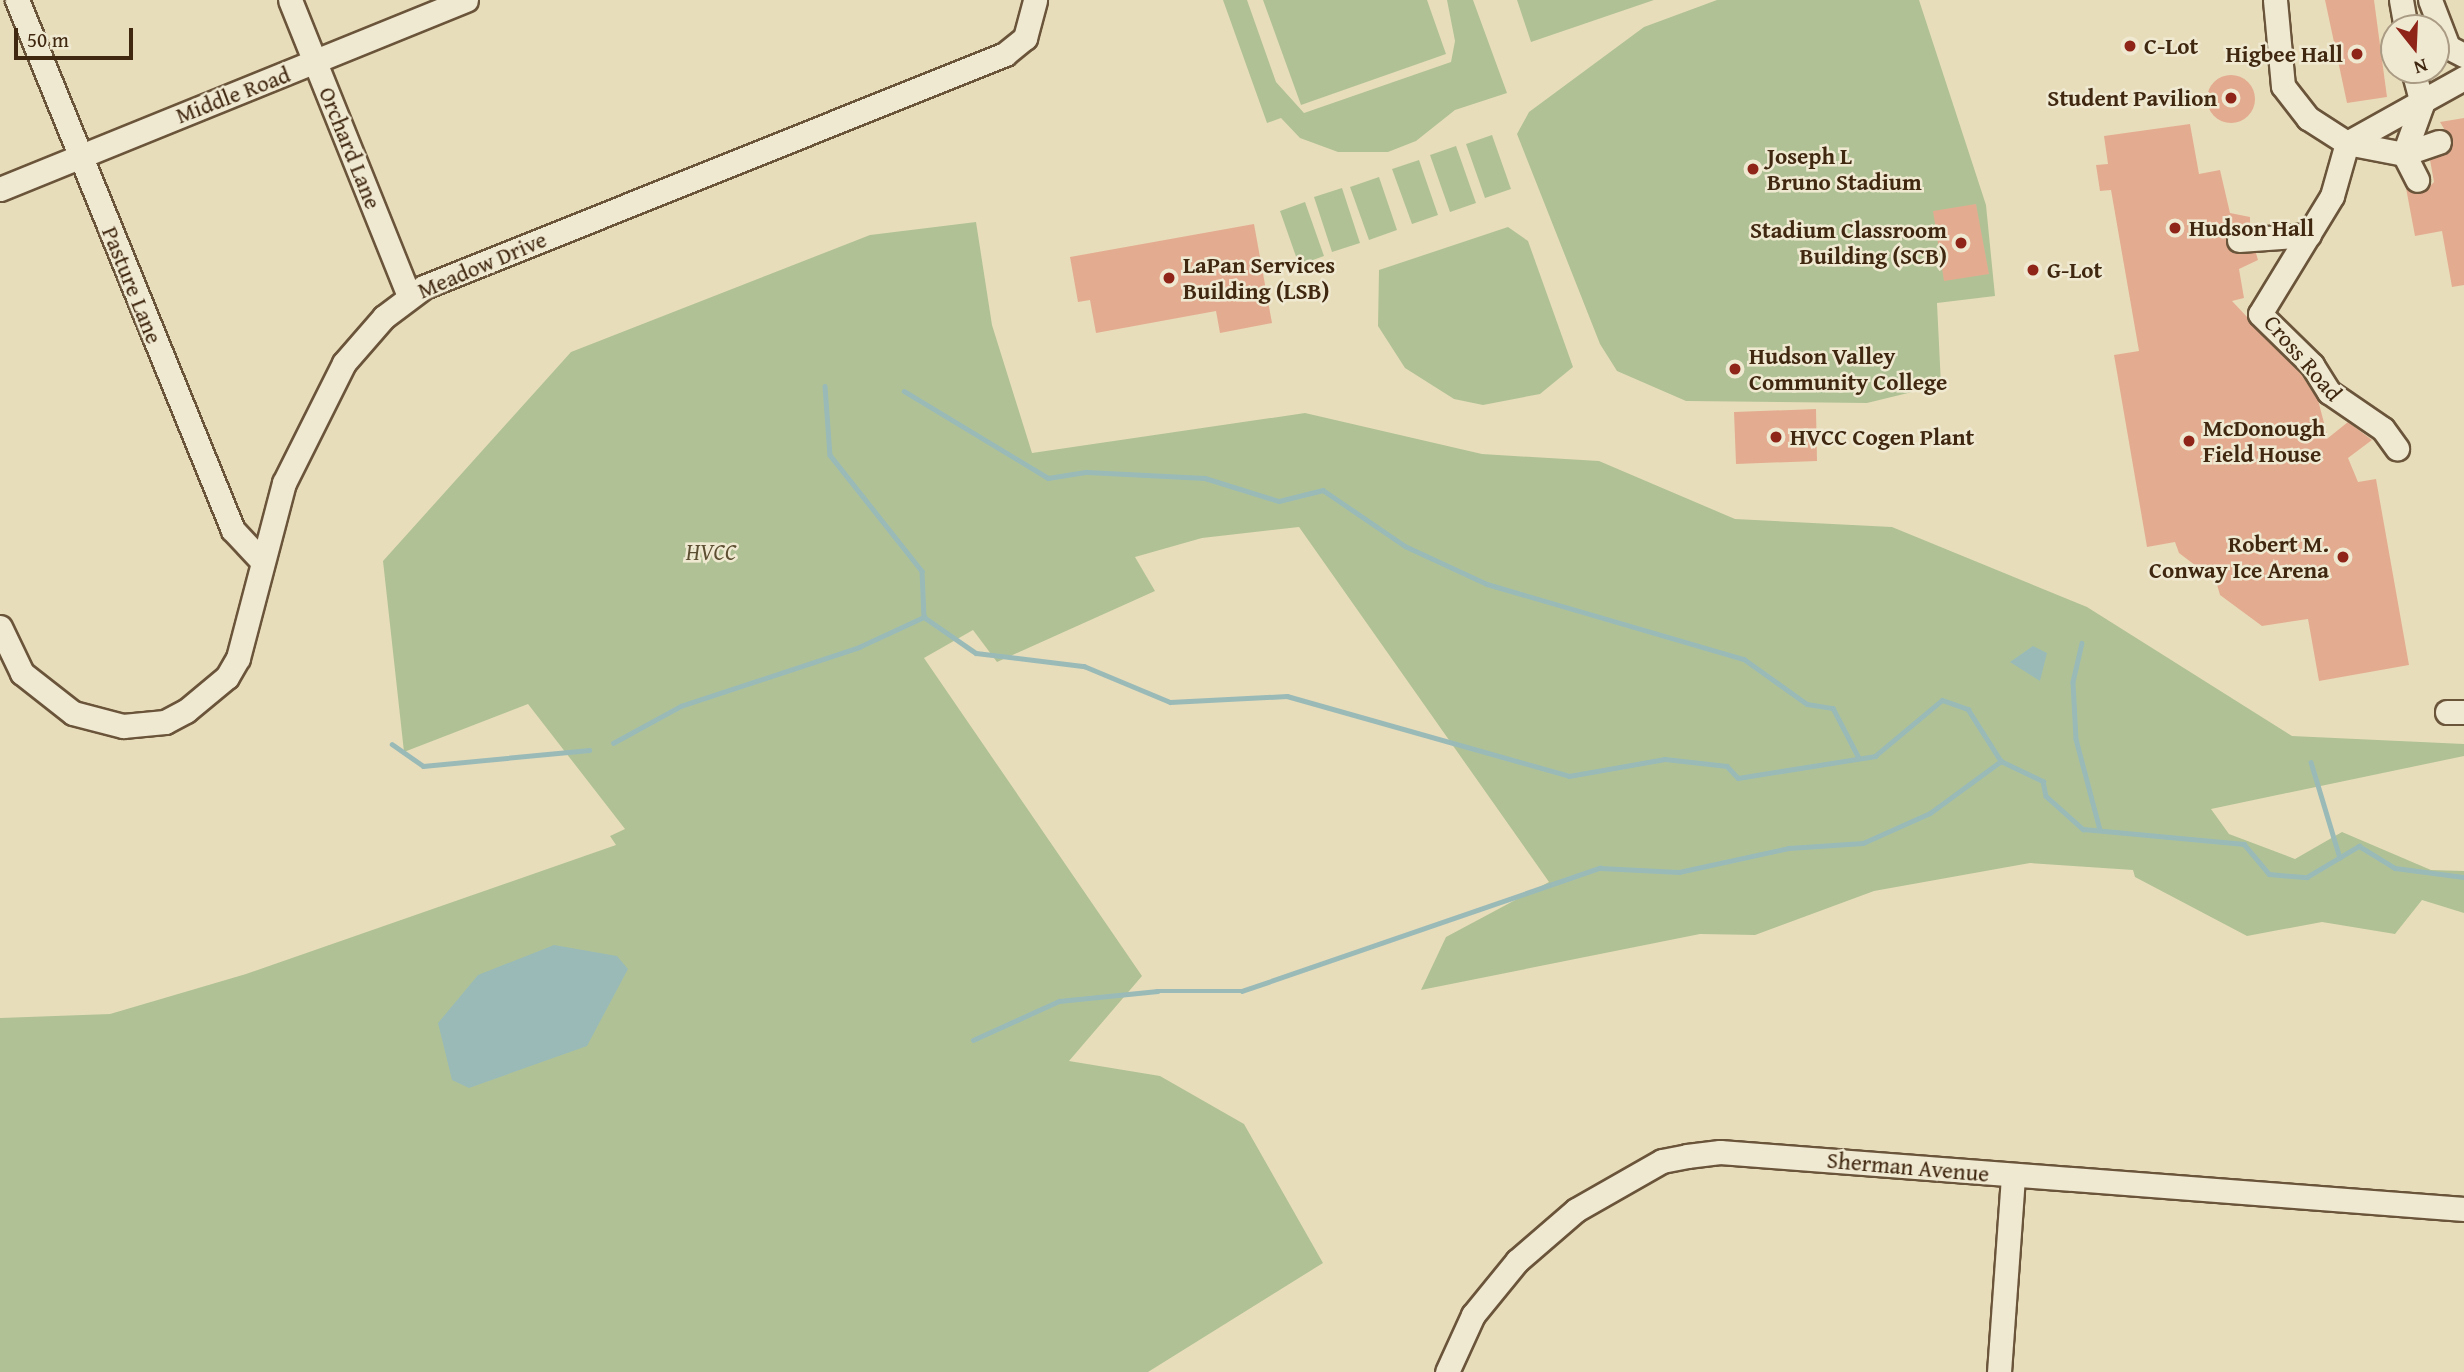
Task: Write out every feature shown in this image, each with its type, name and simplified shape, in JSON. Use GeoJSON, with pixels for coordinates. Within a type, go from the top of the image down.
{"type":"FeatureCollection","features":[{"type":"Feature","properties":{"kind":"street","name":"Pasture Lane"},"geometry":{"type":"LineString","coordinates":[[17,0],[233,530],[261,560]]}},
{"type":"Feature","properties":{"kind":"street","name":"Orchard Lane"},"geometry":{"type":"LineString","coordinates":[[290,0],[409,296]]}},
{"type":"Feature","properties":{"kind":"street","name":"Middle Road"},"geometry":{"type":"LineString","coordinates":[[0,188],[316,63],[466,0]]}},
{"type":"Feature","properties":{"kind":"street","name":"Meadow Drive"},"geometry":{"type":"LineString","coordinates":[[0,627],[22,673],[59,706],[123,726],[165,722],[205,697],[239,658],[261,560],[284,483],[344,363],[409,296],[1004,54],[1024,38],[1035,0]]}},
{"type":"Feature","properties":{"kind":"street"},"geometry":{"type":"LineString","coordinates":[[2275,0],[2283,86],[2308,118],[2347,143],[2404,154],[2439,142]]}},
{"type":"Feature","properties":{"kind":"street"},"geometry":{"type":"LineString","coordinates":[[2430,0],[2448,47],[2464,55]]}},
{"type":"Feature","properties":{"kind":"street"},"geometry":{"type":"LineString","coordinates":[[2347,143],[2422,104],[2464,78]]}},
{"type":"Feature","properties":{"kind":"street"},"geometry":{"type":"LineString","coordinates":[[2417,84],[2422,104],[2404,154],[2417,180]]}},
{"type":"Feature","properties":{"kind":"street","name":"Cross Road"},"geometry":{"type":"LineString","coordinates":[[2347,143],[2332,196],[2260,314],[2329,392],[2384,429],[2397,448]]}},
{"type":"Feature","properties":{"kind":"street"},"geometry":{"type":"LineString","coordinates":[[2239,240],[2309,235]]}},
{"type":"Feature","properties":{"kind":"street","name":"Sherman Avenue"},"geometry":{"type":"LineString","coordinates":[[1447,1372],[1474,1315],[1517,1261],[1576,1210],[1662,1161],[1720,1152],[2464,1209]]}},
{"type":"Feature","properties":{"kind":"street"},"geometry":{"type":"LineString","coordinates":[[1999,1372],[2013,1176]]}},
{"type":"Feature","properties":{"kind":"green space"},"geometry":{"type":"Polygon","coordinates":[[[1223,0],[1247,0],[1276,82],[1304,113],[1451,62],[1455,41],[1447,0],[1473,0],[1507,93],[1455,110],[1416,141],[1388,152],[1338,152],[1300,138],[1281,118],[1267,123],[1223,0]]]}},
{"type":"Feature","properties":{"kind":"green space"},"geometry":{"type":"Polygon","coordinates":[[[1263,0],[1427,0],[1446,54],[1301,105],[1263,0]]]}},
{"type":"Feature","properties":{"kind":"green space"},"geometry":{"type":"Polygon","coordinates":[[[1517,0],[1654,0],[1531,42],[1517,0]]]}},
{"type":"Feature","properties":{"kind":"green space","name":"Joseph L Bruno Stadium"},"geometry":{"type":"Polygon","coordinates":[[[1717,0],[1919,0],[1986,205],[1995,296],[1937,303],[1941,385],[1867,403],[1686,401],[1617,371],[1600,344],[1517,134],[1529,112],[1644,27],[1717,0]]]}},
{"type":"Feature","properties":{"kind":"green space"},"geometry":{"type":"Polygon","coordinates":[[[1492,135],[1511,189],[1485,198],[1466,144],[1492,135]]]}},
{"type":"Feature","properties":{"kind":"green space"},"geometry":{"type":"Polygon","coordinates":[[[1456,146],[1476,203],[1450,212],[1430,155],[1456,146]]]}},
{"type":"Feature","properties":{"kind":"green space"},"geometry":{"type":"Polygon","coordinates":[[[1419,160],[1438,215],[1412,224],[1392,169],[1419,160]]]}},
{"type":"Feature","properties":{"kind":"green space"},"geometry":{"type":"Polygon","coordinates":[[[1379,177],[1397,230],[1369,240],[1350,187],[1379,177]]]}},
{"type":"Feature","properties":{"kind":"green space"},"geometry":{"type":"Polygon","coordinates":[[[1342,188],[1360,243],[1332,252],[1314,197],[1342,188]]]}},
{"type":"Feature","properties":{"kind":"green space"},"geometry":{"type":"Polygon","coordinates":[[[1305,202],[1324,256],[1299,265],[1280,211],[1305,202]]]}},
{"type":"Feature","properties":{"kind":"green space","name":"HVCC"},"geometry":{"type":"Polygon","coordinates":[[[976,222],[992,325],[1032,453],[1305,413],[1482,454],[1599,461],[1735,519],[1892,527],[2087,607],[2292,736],[2464,744],[2464,756],[2211,809],[2229,834],[2295,859],[2342,832],[2431,870],[2464,871],[2464,913],[2422,900],[2395,934],[2322,922],[2247,936],[2135,877],[2133,870],[2030,863],[1874,891],[1755,935],[1700,934],[1421,990],[1446,937],[1549,882],[1299,527],[1202,538],[1135,557],[1155,591],[997,662],[973,630],[924,658],[1142,976],[1069,1061],[1160,1076],[1244,1124],[1323,1263],[1148,1372],[0,1372],[0,1018],[110,1014],[246,974],[616,845],[610,836],[625,829],[528,704],[404,752],[383,561],[571,352],[870,235],[976,222]]]}},
{"type":"Feature","properties":{"kind":"green space"},"geometry":{"type":"Polygon","coordinates":[[[1508,227],[1528,241],[1573,367],[1540,394],[1483,405],[1454,399],[1405,368],[1378,326],[1379,270],[1508,227]]]}},
{"type":"Feature","properties":{"kind":"water"},"geometry":{"type":"Polygon","coordinates":[[[2033,646],[2047,653],[2040,681],[2010,662],[2033,646]]]}},
{"type":"Feature","properties":{"kind":"water"},"geometry":{"type":"Polygon","coordinates":[[[554,945],[617,956],[628,969],[587,1046],[469,1088],[452,1080],[438,1023],[478,975],[554,945]]]}},
{"type":"Feature","properties":{"kind":"building","name":"Higbee Hall"},"geometry":{"type":"Polygon","coordinates":[[[2325,0],[2374,0],[2380,45],[2380,84],[2385,84],[2387,97],[2347,103],[2325,0]]]}},
{"type":"Feature","properties":{"kind":"building","name":"Student Pavilion"},"geometry":{"type":"Polygon","coordinates":[[[2231,75],[2248,82],[2255,99],[2248,116],[2231,123],[2214,116],[2207,99],[2214,82],[2231,75]]]}},
{"type":"Feature","properties":{"kind":"building"},"geometry":{"type":"Polygon","coordinates":[[[2464,118],[2464,285],[2452,287],[2442,231],[2415,236],[2406,188],[2423,193],[2434,182],[2430,160],[2453,144],[2440,122],[2464,118]]]}},
{"type":"Feature","properties":{"kind":"building"},"geometry":{"type":"Polygon","coordinates":[[[2190,124],[2199,174],[2220,170],[2230,213],[2250,217],[2250,225],[2226,235],[2232,252],[2256,253],[2258,260],[2239,269],[2244,298],[2232,301],[2301,374],[2318,400],[2328,438],[2348,422],[2372,440],[2348,458],[2358,482],[2376,479],[2409,665],[2319,681],[2308,619],[2262,626],[2220,595],[2216,581],[2179,553],[2175,542],[2147,547],[2114,355],[2139,351],[2111,190],[2100,191],[2096,165],[2108,164],[2104,136],[2190,124]]]}},
{"type":"Feature","properties":{"kind":"building","name":"Stadium Classroom Building (SCB)"},"geometry":{"type":"Polygon","coordinates":[[[1976,204],[1989,274],[1944,281],[1933,211],[1976,204]]]}},
{"type":"Feature","properties":{"kind":"building","name":"LaPan Services Building (LSB)"},"geometry":{"type":"Polygon","coordinates":[[[1254,224],[1272,323],[1220,333],[1216,311],[1096,333],[1090,300],[1078,302],[1070,257],[1254,224]]]}},
{"type":"Feature","properties":{"kind":"building","name":"HVCC Cogen Plant"},"geometry":{"type":"Polygon","coordinates":[[[1816,409],[1817,461],[1736,464],[1734,412],[1816,409]]]}},
{"type":"Feature","properties":{"kind":"waterway"},"geometry":{"type":"LineString","coordinates":[[825,386],[830,455],[922,571],[924,617]]}},
{"type":"Feature","properties":{"kind":"waterway"},"geometry":{"type":"LineString","coordinates":[[904,391],[1048,478],[1087,472],[1205,478],[1279,501],[1323,490],[1405,546],[1487,584],[1744,659],[1807,704],[1833,708],[1859,758]]}},
{"type":"Feature","properties":{"kind":"waterway"},"geometry":{"type":"LineString","coordinates":[[613,743],[681,706],[859,647],[924,617],[976,653],[1084,666],[1170,702],[1287,696],[1569,776],[1665,759],[1727,766],[1738,778],[1875,756],[1942,700],[1968,709],[2001,761],[2043,781],[2046,796],[2083,829],[2244,844],[2269,874],[2307,877],[2359,846],[2395,868],[2464,877]]}},
{"type":"Feature","properties":{"kind":"waterway"},"geometry":{"type":"LineString","coordinates":[[2082,643],[2073,682],[2076,739],[2100,830]]}},
{"type":"Feature","properties":{"kind":"waterway"},"geometry":{"type":"LineString","coordinates":[[392,744],[423,766],[589,750]]}},
{"type":"Feature","properties":{"kind":"waterway"},"geometry":{"type":"LineString","coordinates":[[973,1040],[1059,1001],[1157,991],[1242,991],[1600,868],[1679,872],[1789,848],[1863,843],[1930,813],[2001,761]]}},
{"type":"Feature","properties":{"kind":"waterway"},"geometry":{"type":"LineString","coordinates":[[2311,762],[2340,858]]}},
{"type":"Feature","properties":{"kind":"place","name":"C-Lot"},"geometry":{"type":"Point","coordinates":[2130,46]}},
{"type":"Feature","properties":{"kind":"place","name":"Higbee Hall"},"geometry":{"type":"Point","coordinates":[2357,54]}},
{"type":"Feature","properties":{"kind":"place","name":"Student Pavilion"},"geometry":{"type":"Point","coordinates":[2231,98]}},
{"type":"Feature","properties":{"kind":"place","name":"Joseph L Bruno Stadium"},"geometry":{"type":"Point","coordinates":[1753,169]}},
{"type":"Feature","properties":{"kind":"place","name":"Hudson Hall"},"geometry":{"type":"Point","coordinates":[2175,228]}},
{"type":"Feature","properties":{"kind":"place","name":"Stadium Classroom Building (SCB)"},"geometry":{"type":"Point","coordinates":[1961,243]}},
{"type":"Feature","properties":{"kind":"place","name":"G-Lot"},"geometry":{"type":"Point","coordinates":[2033,270]}},
{"type":"Feature","properties":{"kind":"place","name":"LaPan Services Building (LSB)"},"geometry":{"type":"Point","coordinates":[1169,278]}},
{"type":"Feature","properties":{"kind":"place","name":"Hudson Valley Community College"},"geometry":{"type":"Point","coordinates":[1735,369]}},
{"type":"Feature","properties":{"kind":"place","name":"HVCC Cogen Plant"},"geometry":{"type":"Point","coordinates":[1776,437]}},
{"type":"Feature","properties":{"kind":"place","name":"McDonough Field House"},"geometry":{"type":"Point","coordinates":[2189,441]}},
{"type":"Feature","properties":{"kind":"place","name":"Robert M. Conway Ice Arena"},"geometry":{"type":"Point","coordinates":[2343,557]}}]}
